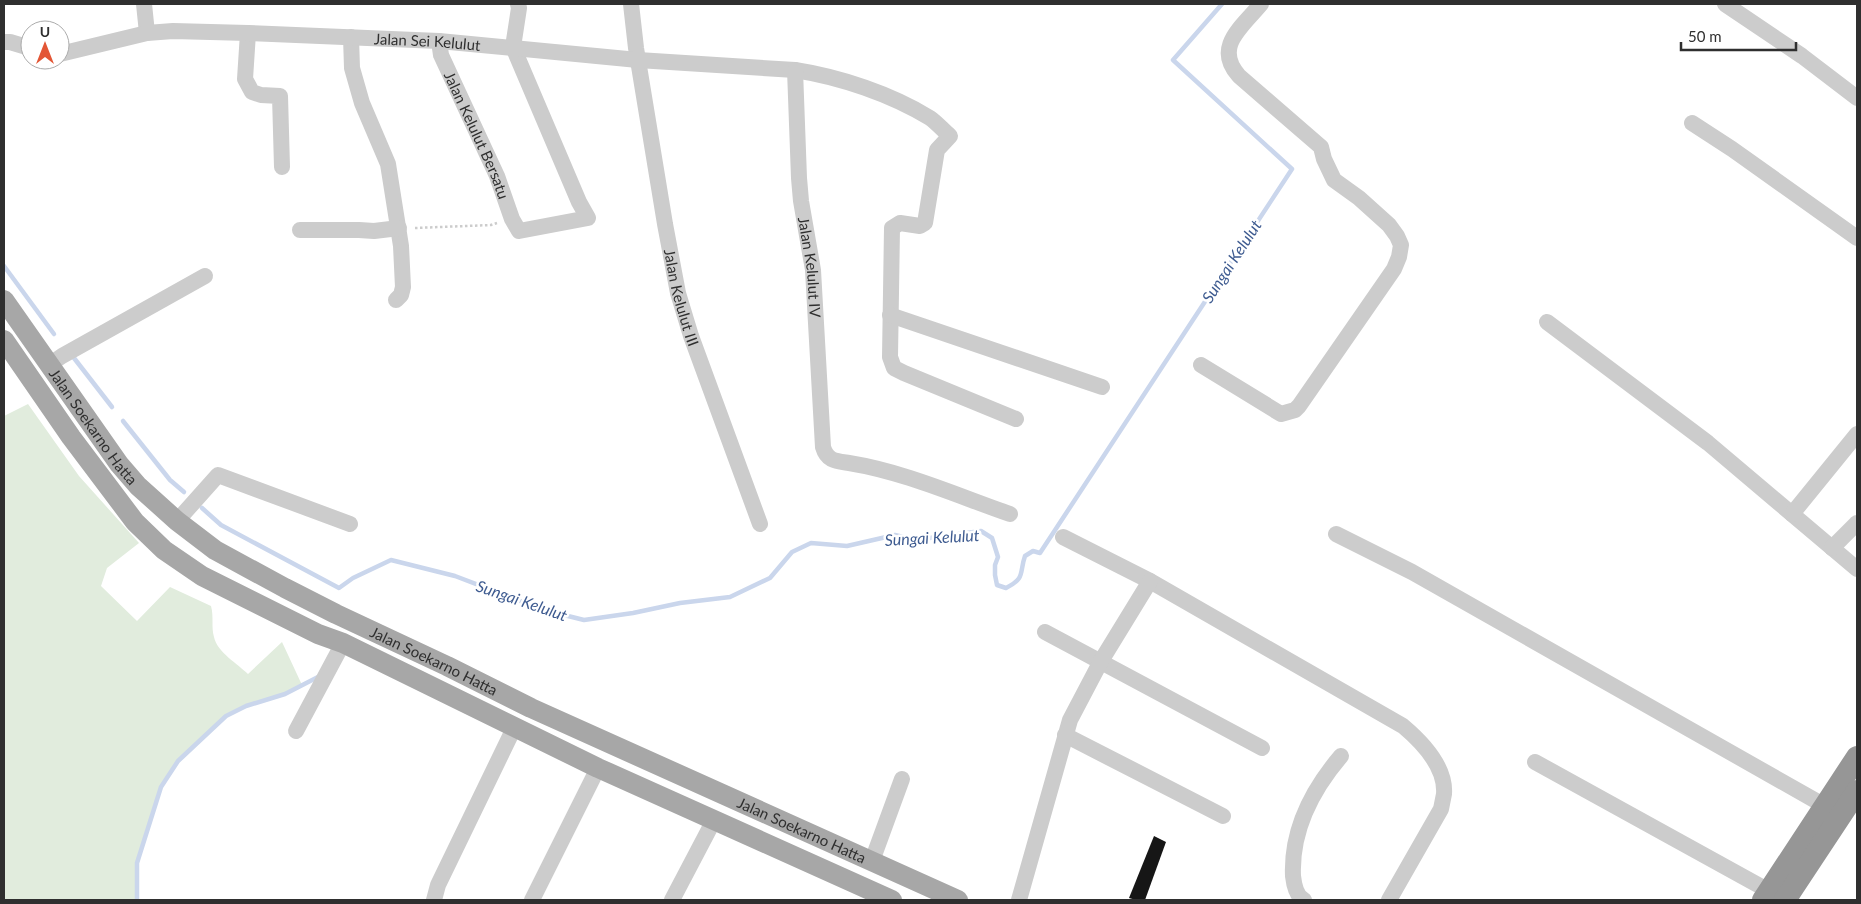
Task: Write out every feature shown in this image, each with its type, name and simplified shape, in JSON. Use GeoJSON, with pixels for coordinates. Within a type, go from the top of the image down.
{"type":"FeatureCollection","features":[{"type":"Feature","properties":{"kind":"highway"},"geometry":{"type":"LineString","coordinates":[[1772,897],[1825,806],[1857,757]]}},
{"type":"Feature","properties":{"kind":"highway"},"geometry":{"type":"LineString","coordinates":[[1772,897],[1857,791]]}},
{"type":"Feature","properties":{"kind":"main road","name":"Jalan Soekarno Hatta"},"geometry":{"type":"LineString","coordinates":[[4,300],[118,464],[138,486],[177,521],[215,550],[336,614],[531,708],[958,900]]}},
{"type":"Feature","properties":{"kind":"main road","name":"Jalan Soekarno Hatta"},"geometry":{"type":"LineString","coordinates":[[4,340],[71,437],[130,515],[164,550],[202,576],[318,634],[343,643],[598,768],[892,900]]}},
{"type":"Feature","properties":{"kind":"main road"},"geometry":{"type":"LineString","coordinates":[[809,863],[820,838]]}},
{"type":"Feature","properties":{"kind":"street"},"geometry":{"type":"LineString","coordinates":[[144,4],[147,33]]}},
{"type":"Feature","properties":{"kind":"street"},"geometry":{"type":"LineString","coordinates":[[515,225],[588,218],[579,202],[513,47],[518,4]]}},
{"type":"Feature","properties":{"kind":"street","name":"Jalan Kelulut III"},"geometry":{"type":"LineString","coordinates":[[631,4],[638,60],[678,293],[691,336],[760,524]]}},
{"type":"Feature","properties":{"kind":"street"},"geometry":{"type":"LineString","coordinates":[[1200,365],[1281,414],[1295,410],[1346,340],[1394,269],[1399,257],[1401,245],[1389,225],[1359,198],[1334,180],[1324,159],[1321,147],[1239,76],[1231,66],[1228,58],[1228,47],[1261,4]]}},
{"type":"Feature","properties":{"kind":"street"},"geometry":{"type":"LineString","coordinates":[[1725,4],[1802,56],[1857,98]]}},
{"type":"Feature","properties":{"kind":"street","name":"Jalan Sei Kelulut"},"geometry":{"type":"LineString","coordinates":[[70,52],[147,33],[173,32],[248,33],[439,41],[638,60],[795,70],[812,73],[882,94],[930,119],[950,136],[937,150],[925,223],[920,226],[900,223],[892,228],[890,315]]}},
{"type":"Feature","properties":{"kind":"street"},"geometry":{"type":"LineString","coordinates":[[248,33],[246,79],[252,92],[261,95],[280,96],[282,167]]}},
{"type":"Feature","properties":{"kind":"street"},"geometry":{"type":"LineString","coordinates":[[351,37],[352,68],[362,103],[388,164],[398,228],[403,287],[401,295],[396,300]]}},
{"type":"Feature","properties":{"kind":"street","name":"Jalan Kelulut Bersatu"},"geometry":{"type":"LineString","coordinates":[[439,41],[442,55],[497,176],[515,225]]}},
{"type":"Feature","properties":{"kind":"street"},"geometry":{"type":"LineString","coordinates":[[4,42],[20,45]]}},
{"type":"Feature","properties":{"kind":"street","name":"Jalan Kelulut IV"},"geometry":{"type":"LineString","coordinates":[[795,70],[799,178],[813,270],[823,447],[825,453],[831,460],[878,468],[1010,514]]}},
{"type":"Feature","properties":{"kind":"street"},"geometry":{"type":"LineString","coordinates":[[1692,123],[1732,149],[1857,238]]}},
{"type":"Feature","properties":{"kind":"street"},"geometry":{"type":"LineString","coordinates":[[300,230],[374,231],[398,228]]}},
{"type":"Feature","properties":{"kind":"street"},"geometry":{"type":"LineString","coordinates":[[49,365],[205,276]]}},
{"type":"Feature","properties":{"kind":"street"},"geometry":{"type":"LineString","coordinates":[[1016,419],[894,368],[890,357],[890,315],[1102,387]]}},
{"type":"Feature","properties":{"kind":"street"},"geometry":{"type":"LineString","coordinates":[[1547,322],[1708,443],[1857,569]]}},
{"type":"Feature","properties":{"kind":"street"},"geometry":{"type":"LineString","coordinates":[[1792,514],[1857,434]]}},
{"type":"Feature","properties":{"kind":"street"},"geometry":{"type":"LineString","coordinates":[[177,521],[218,475],[350,524]]}},
{"type":"Feature","properties":{"kind":"street"},"geometry":{"type":"LineString","coordinates":[[1832,548],[1857,523]]}},
{"type":"Feature","properties":{"kind":"street"},"geometry":{"type":"LineString","coordinates":[[1336,534],[1412,572],[1825,806]]}},
{"type":"Feature","properties":{"kind":"street"},"geometry":{"type":"LineString","coordinates":[[1063,536],[1150,581],[1403,726],[1421,742],[1440,772],[1444,792],[1441,809],[1389,900]]}},
{"type":"Feature","properties":{"kind":"street"},"geometry":{"type":"LineString","coordinates":[[1019,900],[1070,720],[1101,661],[1150,581]]}},
{"type":"Feature","properties":{"kind":"street"},"geometry":{"type":"LineString","coordinates":[[1045,632],[1262,748]]}},
{"type":"Feature","properties":{"kind":"street"},"geometry":{"type":"LineString","coordinates":[[296,731],[343,643]]}},
{"type":"Feature","properties":{"kind":"street"},"geometry":{"type":"LineString","coordinates":[[434,900],[438,885],[515,726]]}},
{"type":"Feature","properties":{"kind":"street"},"geometry":{"type":"LineString","coordinates":[[1065,736],[1223,816]]}},
{"type":"Feature","properties":{"kind":"street"},"geometry":{"type":"LineString","coordinates":[[1304,900],[1300,898],[1294,885],[1293,864],[1297,835],[1306,810],[1323,777],[1341,756]]}},
{"type":"Feature","properties":{"kind":"street"},"geometry":{"type":"LineString","coordinates":[[1535,762],[1772,897]]}},
{"type":"Feature","properties":{"kind":"street"},"geometry":{"type":"LineString","coordinates":[[532,900],[598,768]]}},
{"type":"Feature","properties":{"kind":"street"},"geometry":{"type":"LineString","coordinates":[[872,861],[902,779]]}},
{"type":"Feature","properties":{"kind":"street"},"geometry":{"type":"LineString","coordinates":[[672,900],[714,820]]}},
{"type":"Feature","properties":{"kind":"path"},"geometry":{"type":"LineString","coordinates":[[398,228],[515,225]]}},
{"type":"Feature","properties":{"kind":"green space"},"geometry":{"type":"Polygon","coordinates":[[[28,404],[79,476],[139,543],[107,568],[101,586],[137,621],[170,587],[211,606],[214,637],[219,648],[228,657],[248,674],[282,642],[302,685],[246,706],[226,716],[178,761],[161,787],[137,863],[137,900],[4,900],[4,416],[28,404]]]}},
{"type":"Feature","properties":{"kind":"building"},"geometry":{"type":"Polygon","coordinates":[[[1154,836],[1166,842],[1145,900],[1129,898],[1154,836]]]}},
{"type":"Feature","properties":{"kind":"waterway","name":"Sungai Kelulut"},"geometry":{"type":"LineString","coordinates":[[202,508],[221,525],[339,588],[353,578],[391,560],[455,576],[544,610],[584,620],[633,613],[680,603],[730,597],[770,578],[792,552],[811,543],[847,546],[895,535],[915,540],[981,531],[992,538],[998,557],[995,565],[997,585],[1006,588],[1017,581],[1021,575],[1025,556],[1033,551],[1040,553],[1292,169],[1173,60],[1222,4]]}},
{"type":"Feature","properties":{"kind":"waterway"},"geometry":{"type":"LineString","coordinates":[[4,266],[54,334]]}},
{"type":"Feature","properties":{"kind":"waterway"},"geometry":{"type":"LineString","coordinates":[[74,358],[112,407]]}},
{"type":"Feature","properties":{"kind":"waterway"},"geometry":{"type":"LineString","coordinates":[[123,421],[170,480],[184,492]]}},
{"type":"Feature","properties":{"kind":"waterway"},"geometry":{"type":"LineString","coordinates":[[137,900],[137,863],[161,787],[178,761],[226,716],[246,706],[285,694],[318,677]]}}]}
